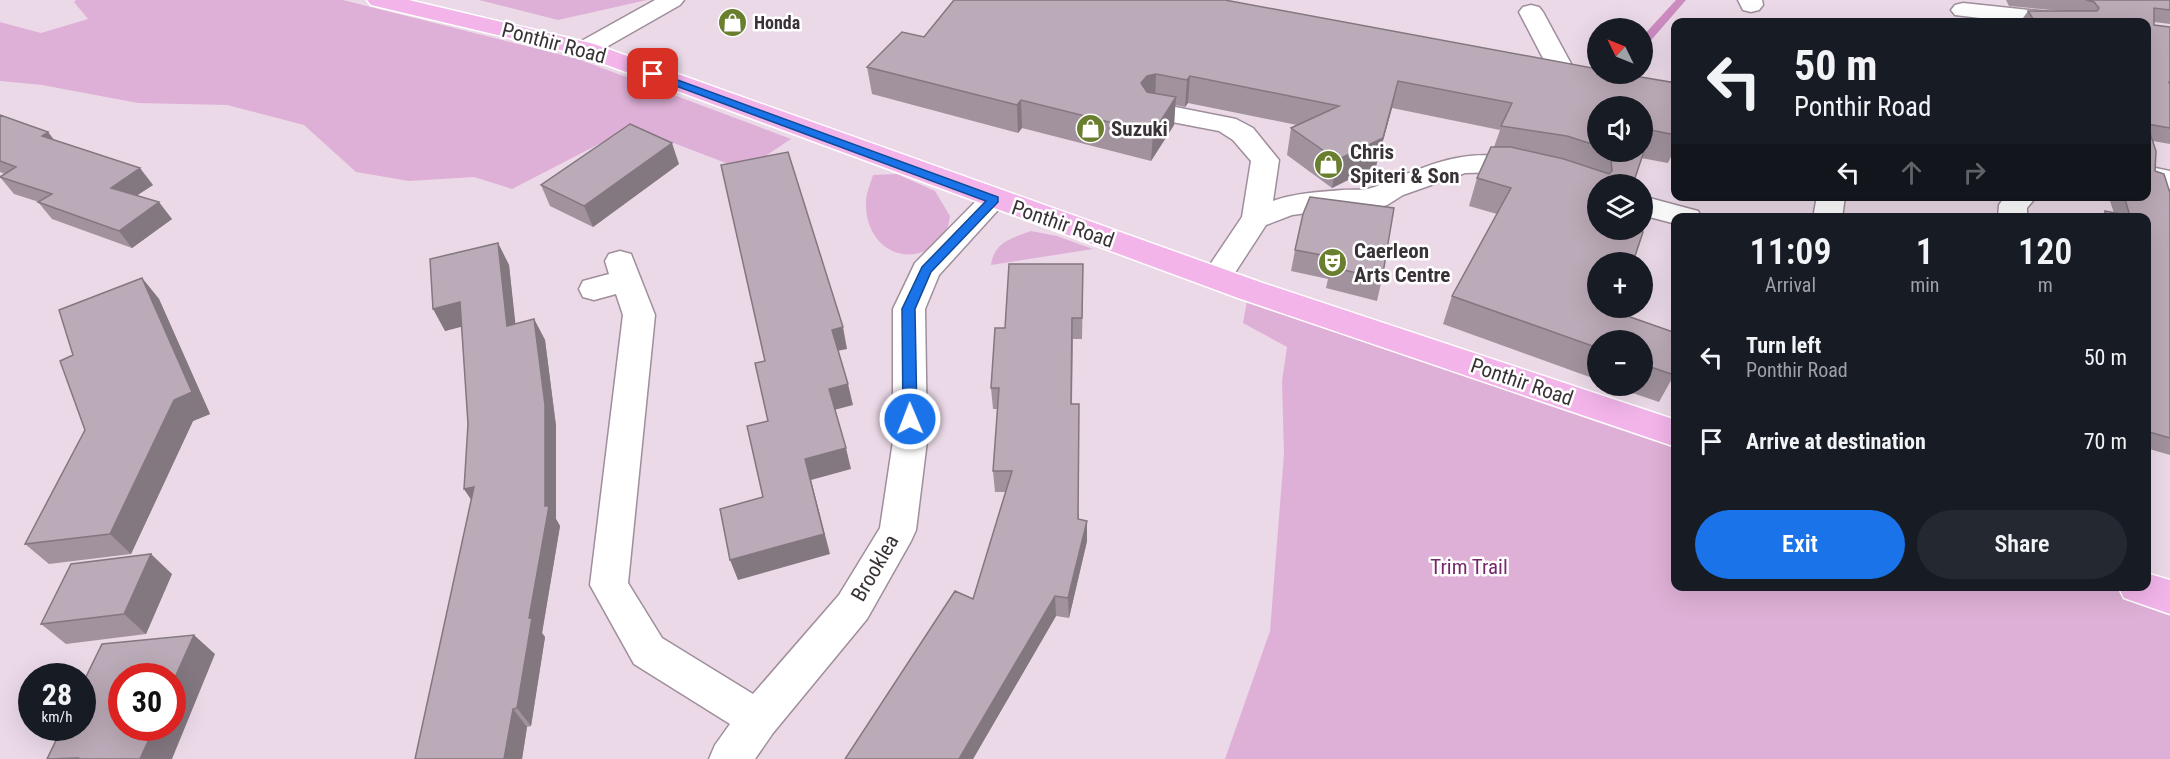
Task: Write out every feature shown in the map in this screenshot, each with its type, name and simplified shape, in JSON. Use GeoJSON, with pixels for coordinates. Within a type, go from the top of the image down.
{"type":"FeatureCollection","features":[{"type":"Feature","properties":{"kind":"main road","name":"Ponthir Road"},"geometry":{"type":"LineString","coordinates":[[379,0],[585,49],[1216,278],[1671,432]]}},
{"type":"Feature","properties":{"kind":"main road"},"geometry":{"type":"LineString","coordinates":[[2151,591],[2170,597]]}},
{"type":"Feature","properties":{"kind":"street"},"geometry":{"type":"LineString","coordinates":[[585,49],[672,0]]}},
{"type":"Feature","properties":{"kind":"street"},"geometry":{"type":"LineString","coordinates":[[1964,11],[2035,18]]}},
{"type":"Feature","properties":{"kind":"street"},"geometry":{"type":"LineString","coordinates":[[1505,63],[1563,73],[1531,12]]}},
{"type":"Feature","properties":{"kind":"street"},"geometry":{"type":"LineString","coordinates":[[1155,111],[1227,125],[1243,134],[1265,160],[1256,219],[1216,278]]}},
{"type":"Feature","properties":{"kind":"street"},"geometry":{"type":"LineString","coordinates":[[1256,219],[1288,206],[1346,199],[1377,199],[1393,189],[1432,173],[1462,165],[1502,163],[1562,177],[1587,186]]}},
{"type":"Feature","properties":{"kind":"street"},"geometry":{"type":"LineString","coordinates":[[2151,176],[2170,180]]}},
{"type":"Feature","properties":{"kind":"street","name":"Brooklea"},"geometry":{"type":"LineString","coordinates":[[730,759],[758,719],[853,607],[898,530],[910,441],[909,309],[926,270],[994,199]]}},
{"type":"Feature","properties":{"kind":"street"},"geometry":{"type":"LineString","coordinates":[[1653,208],[1671,213]]}},
{"type":"Feature","properties":{"kind":"street"},"geometry":{"type":"LineString","coordinates":[[614,276],[639,315],[609,585],[648,651],[758,719]]}},
{"type":"Feature","properties":{"kind":"green space"},"geometry":{"type":"Polygon","coordinates":[[[76,0],[343,0],[578,59],[791,139],[744,170],[632,127],[512,189],[474,177],[409,181],[356,172],[304,125],[227,105],[138,103],[42,85],[0,81],[0,22],[41,33],[88,19],[74,2],[76,0]]]}},
{"type":"Feature","properties":{"kind":"green space"},"geometry":{"type":"Polygon","coordinates":[[[479,0],[647,0],[558,20],[479,0]]]}},
{"type":"Feature","properties":{"kind":"green space"},"geometry":{"type":"Polygon","coordinates":[[[897,174],[935,191],[950,216],[943,238],[931,248],[918,253],[905,254],[883,245],[874,235],[868,222],[866,198],[873,175],[897,174]]]}},
{"type":"Feature","properties":{"kind":"green space"},"geometry":{"type":"Polygon","coordinates":[[[1031,231],[1057,236],[1093,249],[991,265],[1000,246],[1031,231]]]}},
{"type":"Feature","properties":{"kind":"green space","name":"Trim Trail"},"geometry":{"type":"Polygon","coordinates":[[[1249,290],[1671,433],[1671,591],[2151,591],[2170,597],[2170,759],[1225,759],[1270,631],[1284,454],[1282,381],[1287,347],[1243,323],[1249,290]]]}},
{"type":"Feature","properties":{"kind":"building"},"geometry":{"type":"Polygon","coordinates":[[[954,0],[1225,0],[1587,67],[1587,84],[1653,84],[1653,79],[1671,82],[1671,134],[1653,130],[1653,96],[1587,96],[1587,142],[1567,136],[1501,126],[1512,103],[1398,81],[1383,138],[1337,160],[1291,128],[1339,106],[1190,76],[1187,80],[1156,74],[1147,76],[1141,83],[1147,92],[1176,97],[1153,133],[1021,100],[1017,105],[867,67],[902,32],[924,37],[954,0]]]}},
{"type":"Feature","properties":{"kind":"building"},"geometry":{"type":"Polygon","coordinates":[[[2086,0],[2170,0],[2170,10],[2154,8],[2154,25],[2170,27],[2170,128],[2151,125],[2151,18],[2032,18],[2028,11],[2097,11],[2099,8],[2094,2],[2086,0]]]}},
{"type":"Feature","properties":{"kind":"building"},"geometry":{"type":"Polygon","coordinates":[[[0,115],[48,132],[42,136],[140,168],[111,188],[159,202],[119,231],[38,202],[52,194],[0,177],[16,167],[0,161],[0,115]]]}},
{"type":"Feature","properties":{"kind":"building"},"geometry":{"type":"Polygon","coordinates":[[[630,124],[672,143],[584,206],[541,185],[630,124]]]}},
{"type":"Feature","properties":{"kind":"building"},"geometry":{"type":"Polygon","coordinates":[[[2151,136],[2156,151],[2155,171],[2164,174],[2170,193],[2170,438],[2151,432],[2151,213],[2129,213],[2126,201],[2151,201],[2151,136]]]}},
{"type":"Feature","properties":{"kind":"building"},"geometry":{"type":"Polygon","coordinates":[[[1491,147],[1511,147],[1564,159],[1609,174],[1587,174],[1587,240],[1640,240],[1636,252],[1587,252],[1587,318],[1633,318],[1671,331],[1671,374],[1653,368],[1653,330],[1587,330],[1587,344],[1452,296],[1511,188],[1477,178],[1491,147]]]}},
{"type":"Feature","properties":{"kind":"building"},"geometry":{"type":"Polygon","coordinates":[[[788,152],[843,327],[832,330],[848,384],[829,389],[846,448],[805,459],[824,534],[730,560],[720,509],[763,497],[747,426],[768,421],[755,363],[765,361],[721,165],[788,152]]]}},
{"type":"Feature","properties":{"kind":"building"},"geometry":{"type":"Polygon","coordinates":[[[1611,162],[1640,162],[1636,174],[1609,174],[1612,171],[1611,162]]]}},
{"type":"Feature","properties":{"kind":"building"},"geometry":{"type":"Polygon","coordinates":[[[1310,197],[1394,208],[1382,279],[1331,267],[1332,257],[1295,250],[1303,214],[1310,197]]]}},
{"type":"Feature","properties":{"kind":"building"},"geometry":{"type":"Polygon","coordinates":[[[498,243],[507,326],[534,319],[545,405],[545,506],[549,506],[529,618],[532,618],[517,708],[513,709],[504,759],[415,759],[474,487],[464,489],[468,424],[460,302],[433,309],[430,259],[498,243]]]}},
{"type":"Feature","properties":{"kind":"building"},"geometry":{"type":"Polygon","coordinates":[[[1009,264],[1083,264],[1082,318],[1072,318],[1071,404],[1079,404],[1078,519],[1087,521],[1068,598],[1055,596],[959,759],[845,759],[955,591],[973,599],[1012,471],[993,471],[999,388],[991,388],[995,328],[1005,328],[1009,264]]]}},
{"type":"Feature","properties":{"kind":"building"},"geometry":{"type":"Polygon","coordinates":[[[142,278],[192,392],[174,400],[110,534],[25,544],[85,430],[60,361],[73,355],[59,310],[142,278]]]}},
{"type":"Feature","properties":{"kind":"building"},"geometry":{"type":"Polygon","coordinates":[[[151,554],[124,614],[41,624],[71,564],[151,554]]]}},
{"type":"Feature","properties":{"kind":"building"},"geometry":{"type":"Polygon","coordinates":[[[194,635],[181,663],[108,663],[108,741],[148,741],[140,759],[47,759],[56,741],[96,741],[96,663],[93,663],[102,644],[194,635]]]}},
{"type":"Feature","properties":{"kind":"waterway"},"geometry":{"type":"LineString","coordinates":[[1653,32],[1681,0]]}},
{"type":"Feature","properties":{"kind":"place","name":"Honda"},"geometry":{"type":"Point","coordinates":[733,23]}},
{"type":"Feature","properties":{"kind":"place","name":"Suzuki"},"geometry":{"type":"Point","coordinates":[1090,129]}},
{"type":"Feature","properties":{"kind":"place","name":"Chris Spiteri & Son"},"geometry":{"type":"Point","coordinates":[1329,164]}},
{"type":"Feature","properties":{"kind":"place","name":"Caerleon Arts Centre"},"geometry":{"type":"Point","coordinates":[1333,263]}},
{"type":"Feature","properties":{"kind":"route"},"geometry":{"type":"LineString","coordinates":[[653,74],[994,199],[926,270],[909,309],[910,419]]}}]}
